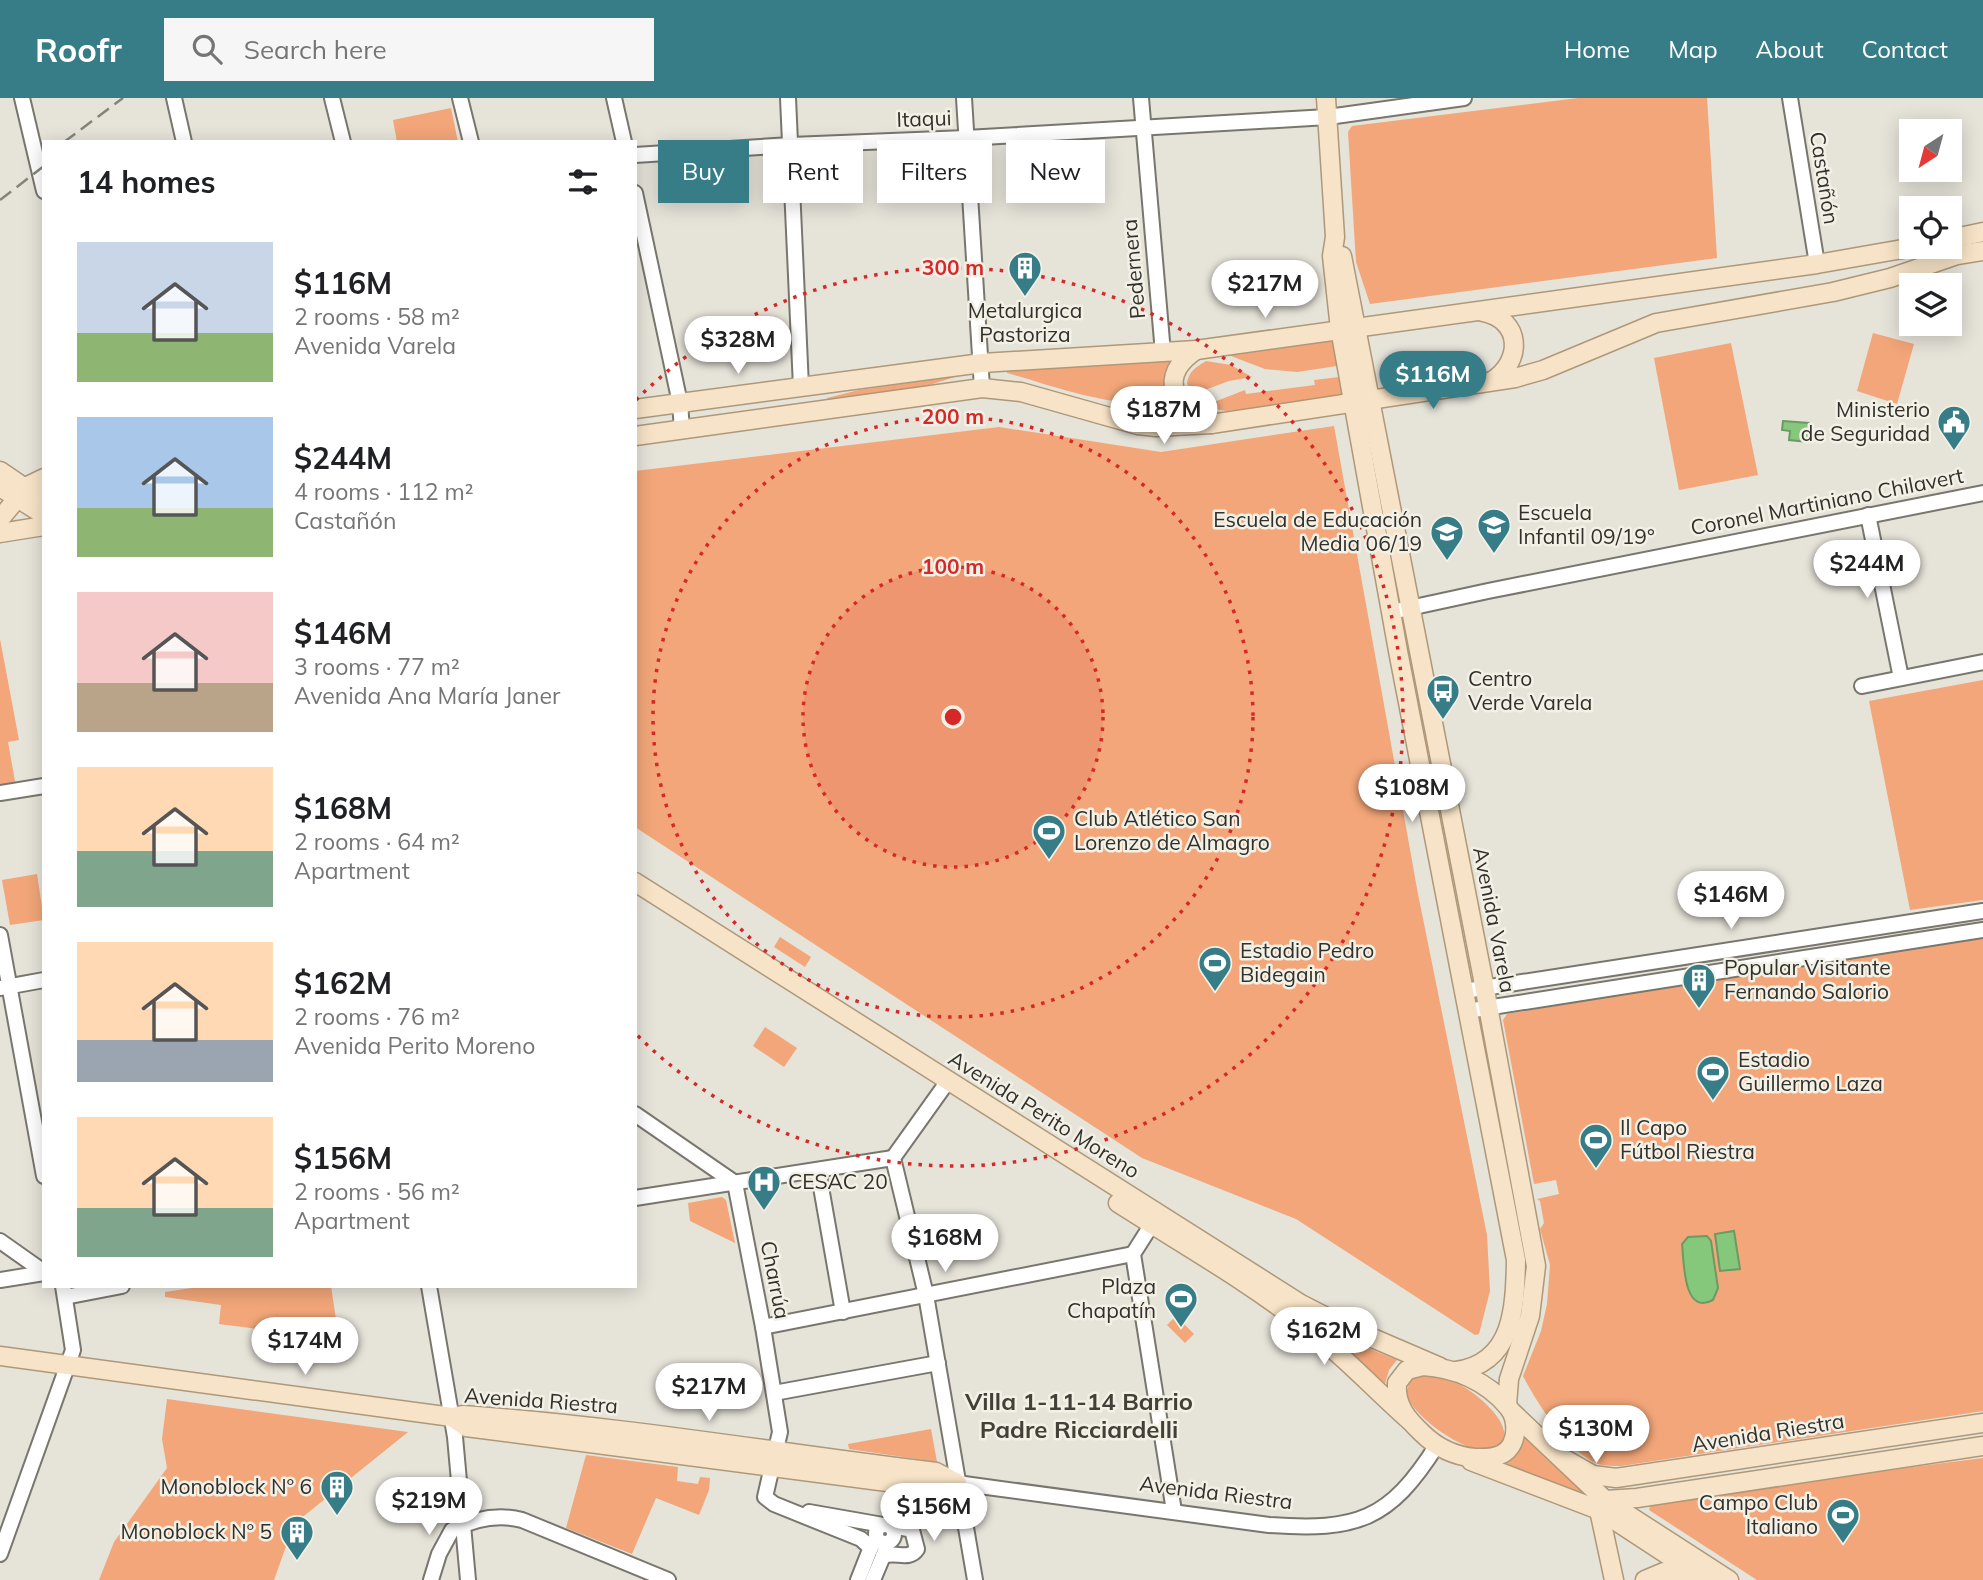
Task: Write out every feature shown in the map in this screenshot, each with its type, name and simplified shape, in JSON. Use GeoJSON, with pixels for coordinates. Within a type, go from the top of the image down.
{"type":"FeatureCollection","features":[{"type":"Feature","properties":{"kind":"main road","name":"Avenida Varela"},"geometry":{"type":"LineString","coordinates":[[1326,98],[1335,237],[1342,255],[1348,328],[1410,608],[1536,1266],[1530,1316],[1509,1379],[1510,1409]]}},
{"type":"Feature","properties":{"kind":"main road"},"geometry":{"type":"LineString","coordinates":[[1962,236],[1983,232]]}},
{"type":"Feature","properties":{"kind":"main road"},"geometry":{"type":"LineString","coordinates":[[637,409],[982,363],[1196,350],[1817,264],[1899,250]]}},
{"type":"Feature","properties":{"kind":"main road"},"geometry":{"type":"LineString","coordinates":[[637,436],[982,388],[1021,392],[1138,425],[1156,427],[1211,424],[1489,383],[1543,370],[1656,323],[1841,290],[1890,278],[1957,255],[1983,251]]}},
{"type":"Feature","properties":{"kind":"main road"},"geometry":{"type":"LineString","coordinates":[[1474,312],[1496,316],[1505,323],[1514,343],[1511,362],[1489,383]]}},
{"type":"Feature","properties":{"kind":"main road"},"geometry":{"type":"LineString","coordinates":[[1196,350],[1187,356],[1177,369],[1174,385],[1176,396],[1186,410],[1211,424]]}},
{"type":"Feature","properties":{"kind":"main road","name":"Avenida Varela"},"geometry":{"type":"LineString","coordinates":[[1363,402],[1391,612],[1516,1260],[1516,1298],[1500,1346],[1491,1359],[1477,1367],[1448,1369]]}},
{"type":"Feature","properties":{"kind":"main road"},"geometry":{"type":"LineString","coordinates":[[0,471],[10,493],[42,514]]}},
{"type":"Feature","properties":{"kind":"main road"},"geometry":{"type":"LineString","coordinates":[[0,519],[10,493],[42,479]]}},
{"type":"Feature","properties":{"kind":"main road"},"geometry":{"type":"LineString","coordinates":[[10,493],[42,501]]}},
{"type":"Feature","properties":{"kind":"main road"},"geometry":{"type":"LineString","coordinates":[[0,533],[42,526]]}},
{"type":"Feature","properties":{"kind":"main road"},"geometry":{"type":"LineString","coordinates":[[1423,781],[1443,777]]}},
{"type":"Feature","properties":{"kind":"main road","name":"Avenida Perito Moreno"},"geometry":{"type":"LineString","coordinates":[[637,883],[1306,1326],[1409,1420]]}},
{"type":"Feature","properties":{"kind":"main road","name":"Avenida Perito Moreno"},"geometry":{"type":"LineString","coordinates":[[637,894],[1307,1308],[1448,1369]]}},
{"type":"Feature","properties":{"kind":"main road","name":"Avenida Riestra"},"geometry":{"type":"LineString","coordinates":[[0,1356],[452,1417],[466,1427],[621,1439],[773,1460],[933,1488],[957,1483]]}},
{"type":"Feature","properties":{"kind":"main road"},"geometry":{"type":"LineString","coordinates":[[1702,1577],[1602,1505],[1563,1458],[1492,1391],[1448,1369],[1413,1368],[1397,1382],[1397,1396],[1409,1420],[1437,1445],[1462,1457],[1602,1505],[1633,1518],[1728,1580]]}},
{"type":"Feature","properties":{"kind":"main road"},"geometry":{"type":"LineString","coordinates":[[1462,1457],[1488,1458],[1507,1451],[1515,1434],[1510,1409]]}},
{"type":"Feature","properties":{"kind":"main road","name":"Avenida Riestra"},"geometry":{"type":"LineString","coordinates":[[1563,1458],[1594,1475],[1616,1478],[1983,1423]]}},
{"type":"Feature","properties":{"kind":"main road"},"geometry":{"type":"LineString","coordinates":[[1602,1505],[1983,1446]]}},
{"type":"Feature","properties":{"kind":"main road"},"geometry":{"type":"LineString","coordinates":[[1794,1452],[1797,1474]]}},
{"type":"Feature","properties":{"kind":"main road"},"geometry":{"type":"LineString","coordinates":[[1633,1518],[1630,1507],[1637,1498]]}},
{"type":"Feature","properties":{"kind":"main road"},"geometry":{"type":"LineString","coordinates":[[1602,1505],[1614,1580]]}},
{"type":"Feature","properties":{"kind":"main road"},"geometry":{"type":"LineString","coordinates":[[1645,1580],[1664,1572],[1702,1577]]}},
{"type":"Feature","properties":{"kind":"street"},"geometry":{"type":"LineString","coordinates":[[22,98],[42,183]]}},
{"type":"Feature","properties":{"kind":"street"},"geometry":{"type":"LineString","coordinates":[[174,98],[184,140]]}},
{"type":"Feature","properties":{"kind":"street"},"geometry":{"type":"LineString","coordinates":[[332,98],[342,140]]}},
{"type":"Feature","properties":{"kind":"street"},"geometry":{"type":"LineString","coordinates":[[460,98],[470,140]]}},
{"type":"Feature","properties":{"kind":"street"},"geometry":{"type":"LineString","coordinates":[[614,98],[624,140]]}},
{"type":"Feature","properties":{"kind":"street"},"geometry":{"type":"LineString","coordinates":[[788,98],[791,140]]}},
{"type":"Feature","properties":{"kind":"street"},"geometry":{"type":"LineString","coordinates":[[964,98],[982,388]]}},
{"type":"Feature","properties":{"kind":"street","name":"Pedernera"},"geometry":{"type":"LineString","coordinates":[[1141,98],[1163,353]]}},
{"type":"Feature","properties":{"kind":"street","name":"Itaqui"},"geometry":{"type":"LineString","coordinates":[[863,142],[1328,117],[1464,98]]}},
{"type":"Feature","properties":{"kind":"street","name":"Castañón"},"geometry":{"type":"LineString","coordinates":[[1790,98],[1817,264]]}},
{"type":"Feature","properties":{"kind":"street","name":"Itaqui"},"geometry":{"type":"LineString","coordinates":[[637,155],[763,147]]}},
{"type":"Feature","properties":{"kind":"street"},"geometry":{"type":"LineString","coordinates":[[637,202],[680,403],[682,430]]}},
{"type":"Feature","properties":{"kind":"street"},"geometry":{"type":"LineString","coordinates":[[794,203],[802,387]]}},
{"type":"Feature","properties":{"kind":"street","name":"Coronel Martiniano Chilavert"},"geometry":{"type":"LineString","coordinates":[[1391,612],[1983,493]]}},
{"type":"Feature","properties":{"kind":"street"},"geometry":{"type":"LineString","coordinates":[[1868,515],[1901,678]]}},
{"type":"Feature","properties":{"kind":"street"},"geometry":{"type":"LineString","coordinates":[[1862,686],[1983,662]]}},
{"type":"Feature","properties":{"kind":"street"},"geometry":{"type":"LineString","coordinates":[[0,793],[42,786]]}},
{"type":"Feature","properties":{"kind":"street"},"geometry":{"type":"LineString","coordinates":[[1464,991],[1983,911]]}},
{"type":"Feature","properties":{"kind":"street"},"geometry":{"type":"LineString","coordinates":[[1467,1011],[1983,930]]}},
{"type":"Feature","properties":{"kind":"street"},"geometry":{"type":"LineString","coordinates":[[0,935],[5,987],[41,1142]]}},
{"type":"Feature","properties":{"kind":"street"},"geometry":{"type":"LineString","coordinates":[[1787,959],[1795,948],[1790,940]]}},
{"type":"Feature","properties":{"kind":"street"},"geometry":{"type":"LineString","coordinates":[[5,987],[42,980]]}},
{"type":"Feature","properties":{"kind":"street"},"geometry":{"type":"LineString","coordinates":[[637,1198],[894,1158],[945,1085]]}},
{"type":"Feature","properties":{"kind":"street"},"geometry":{"type":"LineString","coordinates":[[637,1115],[735,1183]]}},
{"type":"Feature","properties":{"kind":"street"},"geometry":{"type":"LineString","coordinates":[[894,1158],[926,1295],[975,1580]]}},
{"type":"Feature","properties":{"kind":"street"},"geometry":{"type":"LineString","coordinates":[[818,1170],[843,1312]]}},
{"type":"Feature","properties":{"kind":"street","name":"Charrúa"},"geometry":{"type":"LineString","coordinates":[[735,1183],[763,1326],[780,1432],[765,1497],[780,1507]]}},
{"type":"Feature","properties":{"kind":"street"},"geometry":{"type":"LineString","coordinates":[[1152,1224],[1133,1254],[1174,1511]]}},
{"type":"Feature","properties":{"kind":"street"},"geometry":{"type":"LineString","coordinates":[[0,1241],[42,1272]]}},
{"type":"Feature","properties":{"kind":"street"},"geometry":{"type":"LineString","coordinates":[[763,1326],[1133,1254]]}},
{"type":"Feature","properties":{"kind":"street"},"geometry":{"type":"LineString","coordinates":[[0,1280],[42,1273]]}},
{"type":"Feature","properties":{"kind":"street"},"geometry":{"type":"LineString","coordinates":[[0,1554],[73,1350],[64,1292],[103,1288]]}},
{"type":"Feature","properties":{"kind":"street"},"geometry":{"type":"LineString","coordinates":[[429,1288],[452,1417],[468,1580]]}},
{"type":"Feature","properties":{"kind":"street"},"geometry":{"type":"LineString","coordinates":[[774,1393],[938,1363]]}},
{"type":"Feature","properties":{"kind":"street","name":"Avenida Riestra"},"geometry":{"type":"LineString","coordinates":[[957,1483],[1269,1525],[1318,1527],[1372,1514],[1391,1503],[1418,1476],[1437,1445]]}},
{"type":"Feature","properties":{"kind":"street"},"geometry":{"type":"LineString","coordinates":[[780,1507],[861,1539],[880,1538]]}},
{"type":"Feature","properties":{"kind":"street"},"geometry":{"type":"LineString","coordinates":[[780,1507],[891,1541]]}},
{"type":"Feature","properties":{"kind":"street"},"geometry":{"type":"LineString","coordinates":[[431,1580],[439,1554],[452,1530],[483,1519],[506,1517],[523,1520],[668,1580]]}},
{"type":"Feature","properties":{"kind":"street"},"geometry":{"type":"LineString","coordinates":[[858,1580],[880,1538]]}},
{"type":"Feature","properties":{"kind":"street"},"geometry":{"type":"LineString","coordinates":[[873,1580],[880,1538]]}},
{"type":"Feature","properties":{"kind":"shaded area"},"geometry":{"type":"Polygon","coordinates":[[[1578,98],[1707,98],[1717,258],[1370,304],[1356,262],[1348,132],[1352,126],[1578,98]]]}},
{"type":"Feature","properties":{"kind":"shaded area"},"geometry":{"type":"Polygon","coordinates":[[[451,108],[458,140],[397,140],[393,120],[451,108]]]}},
{"type":"Feature","properties":{"kind":"shaded area"},"geometry":{"type":"Polygon","coordinates":[[[1873,333],[1914,344],[1897,404],[1857,391],[1873,333]]]}},
{"type":"Feature","properties":{"kind":"shaded area"},"geometry":{"type":"Polygon","coordinates":[[[1334,341],[1337,366],[1297,372],[1265,369],[1223,353],[1334,341]]]}},
{"type":"Feature","properties":{"kind":"shaded area"},"geometry":{"type":"Polygon","coordinates":[[[1731,343],[1758,475],[1679,490],[1654,358],[1731,343]]]}},
{"type":"Feature","properties":{"kind":"shaded area"},"geometry":{"type":"Polygon","coordinates":[[[1168,360],[1170,363],[1165,383],[1168,403],[1106,400],[1007,373],[1007,369],[1168,360]]]}},
{"type":"Feature","properties":{"kind":"shaded area"},"geometry":{"type":"Polygon","coordinates":[[[1206,361],[1231,365],[1252,377],[1229,381],[1194,394],[1187,384],[1189,376],[1206,361]]]}},
{"type":"Feature","properties":{"kind":"shaded area"},"geometry":{"type":"Polygon","coordinates":[[[958,376],[920,388],[827,400],[859,390],[958,376]]]}},
{"type":"Feature","properties":{"kind":"shaded area"},"geometry":{"type":"Polygon","coordinates":[[[1339,377],[1343,398],[1227,411],[1201,407],[1245,390],[1246,394],[1315,385],[1314,380],[1339,377]]]}},
{"type":"Feature","properties":{"kind":"shaded area"},"geometry":{"type":"Polygon","coordinates":[[[1783,421],[1809,423],[1808,442],[1789,440],[1790,431],[1782,430],[1783,421]]]}},
{"type":"Feature","properties":{"kind":"shaded area","name":"Club Atlético San Lorenzo de Almagro"},"geometry":{"type":"Polygon","coordinates":[[[1334,426],[1418,894],[1487,1235],[1490,1291],[1479,1334],[1475,1335],[1296,1219],[1142,1158],[637,828],[637,471],[999,427],[1161,452],[1334,426]]]}},
{"type":"Feature","properties":{"kind":"shaded area"},"geometry":{"type":"Polygon","coordinates":[[[0,639],[19,740],[8,742],[16,787],[0,790],[0,639]]]}},
{"type":"Feature","properties":{"kind":"shaded area"},"geometry":{"type":"Polygon","coordinates":[[[1983,680],[1983,900],[1910,910],[1869,701],[1983,680]]]}},
{"type":"Feature","properties":{"kind":"shaded area"},"geometry":{"type":"Polygon","coordinates":[[[37,874],[42,920],[10,925],[2,880],[37,874]]]}},
{"type":"Feature","properties":{"kind":"shaded area"},"geometry":{"type":"Polygon","coordinates":[[[780,937],[811,957],[805,967],[774,947],[780,937]]]}},
{"type":"Feature","properties":{"kind":"shaded area"},"geometry":{"type":"Polygon","coordinates":[[[1983,937],[1983,1411],[1621,1466],[1601,1465],[1587,1458],[1555,1426],[1523,1376],[1541,1331],[1547,1304],[1550,1265],[1540,1229],[1544,1223],[1540,1201],[1537,1199],[1559,1194],[1556,1180],[1534,1184],[1503,1020],[1507,1014],[1792,965],[1983,937]]]}},
{"type":"Feature","properties":{"kind":"shaded area"},"geometry":{"type":"Polygon","coordinates":[[[765,1027],[797,1048],[784,1067],[753,1046],[765,1027]]]}},
{"type":"Feature","properties":{"kind":"shaded area"},"geometry":{"type":"Polygon","coordinates":[[[722,1197],[726,1200],[735,1243],[690,1221],[688,1203],[722,1197]]]}},
{"type":"Feature","properties":{"kind":"shaded area"},"geometry":{"type":"Polygon","coordinates":[[[1734,1231],[1740,1269],[1720,1271],[1715,1234],[1734,1231]]]}},
{"type":"Feature","properties":{"kind":"shaded area"},"geometry":{"type":"Polygon","coordinates":[[[1707,1236],[1711,1241],[1718,1288],[1713,1300],[1703,1303],[1696,1301],[1687,1285],[1682,1244],[1688,1237],[1707,1236]]]}},
{"type":"Feature","properties":{"kind":"shaded area"},"geometry":{"type":"Polygon","coordinates":[[[192,1288],[331,1288],[339,1339],[219,1324],[221,1305],[165,1297],[165,1292],[192,1288]]]}},
{"type":"Feature","properties":{"kind":"shaded area","name":"Plaza Chapatín"},"geometry":{"type":"Polygon","coordinates":[[[1176,1316],[1194,1334],[1185,1343],[1167,1325],[1176,1316]]]}},
{"type":"Feature","properties":{"kind":"shaded area"},"geometry":{"type":"Polygon","coordinates":[[[1324,1330],[1397,1360],[1389,1370],[1384,1387],[1324,1330]]]}},
{"type":"Feature","properties":{"kind":"shaded area"},"geometry":{"type":"Polygon","coordinates":[[[1421,1374],[1453,1382],[1482,1401],[1503,1427],[1501,1444],[1492,1450],[1479,1450],[1464,1445],[1433,1426],[1411,1403],[1406,1393],[1410,1381],[1421,1374]]]}},
{"type":"Feature","properties":{"kind":"shaded area"},"geometry":{"type":"Polygon","coordinates":[[[167,1399],[408,1432],[294,1524],[274,1580],[99,1580],[114,1542],[167,1468],[162,1439],[167,1399]]]}},
{"type":"Feature","properties":{"kind":"shaded area"},"geometry":{"type":"Polygon","coordinates":[[[931,1429],[937,1462],[849,1449],[848,1444],[931,1429]]]}},
{"type":"Feature","properties":{"kind":"shaded area"},"geometry":{"type":"Polygon","coordinates":[[[1522,1430],[1591,1498],[1501,1468],[1515,1456],[1522,1430]]]}},
{"type":"Feature","properties":{"kind":"shaded area"},"geometry":{"type":"Polygon","coordinates":[[[586,1455],[678,1467],[677,1481],[698,1484],[700,1477],[710,1478],[709,1490],[699,1515],[656,1498],[632,1554],[566,1528],[586,1455]]]}},
{"type":"Feature","properties":{"kind":"shaded area","name":"Campo Club Italiano"},"geometry":{"type":"Polygon","coordinates":[[[1983,1458],[1983,1580],[1757,1580],[1649,1510],[1652,1500],[1983,1458]]]}},
{"type":"Feature","properties":{"kind":"railway"},"geometry":{"type":"LineString","coordinates":[[67,140],[123,98]]}},
{"type":"Feature","properties":{"kind":"railway"},"geometry":{"type":"LineString","coordinates":[[0,200],[42,168]]}},
{"type":"Feature","properties":{"kind":"place","name":"Metalurgica Pastoriza"},"geometry":{"type":"Point","coordinates":[1025,298]}},
{"type":"Feature","properties":{"kind":"place","name":"Ministerio de Seguridad"},"geometry":{"type":"Point","coordinates":[1954,452]}},
{"type":"Feature","properties":{"kind":"place","name":"Escuela Infantil 09/19°"},"geometry":{"type":"Point","coordinates":[1494,555]}},
{"type":"Feature","properties":{"kind":"place","name":"Escuela de Educación Media 06/19"},"geometry":{"type":"Point","coordinates":[1447,562]}},
{"type":"Feature","properties":{"kind":"place","name":"Centro Verde Varela"},"geometry":{"type":"Point","coordinates":[1443,721]}},
{"type":"Feature","properties":{"kind":"place","name":"Club Atlético San Lorenzo de Almagro"},"geometry":{"type":"Point","coordinates":[1049,861]}},
{"type":"Feature","properties":{"kind":"place","name":"Estadio Pedro Bidegain"},"geometry":{"type":"Point","coordinates":[1215,993]}},
{"type":"Feature","properties":{"kind":"place","name":"Popular Visitante Fernando Salorio"},"geometry":{"type":"Point","coordinates":[1699,1010]}},
{"type":"Feature","properties":{"kind":"place","name":"Estadio Guillermo Laza"},"geometry":{"type":"Point","coordinates":[1713,1102]}},
{"type":"Feature","properties":{"kind":"place","name":"Il Capo Fútbol Riestra"},"geometry":{"type":"Point","coordinates":[1596,1170]}},
{"type":"Feature","properties":{"kind":"place","name":"CESAC 20"},"geometry":{"type":"Point","coordinates":[764,1212]}},
{"type":"Feature","properties":{"kind":"place","name":"Plaza Chapatín"},"geometry":{"type":"Point","coordinates":[1181,1329]}},
{"type":"Feature","properties":{"kind":"place","name":"Monoblock Nº 6"},"geometry":{"type":"Point","coordinates":[337,1517]}},
{"type":"Feature","properties":{"kind":"place","name":"Campo Club Italiano"},"geometry":{"type":"Point","coordinates":[1843,1545]}},
{"type":"Feature","properties":{"kind":"place","name":"Monoblock Nº 5"},"geometry":{"type":"Point","coordinates":[297,1562]}},
{"type":"Feature","properties":{"kind":"district","name":"Villa 1-11-14 Barrio Padre Ricciardelli"},"geometry":{"type":"Point","coordinates":[1079,1416]}}]}
